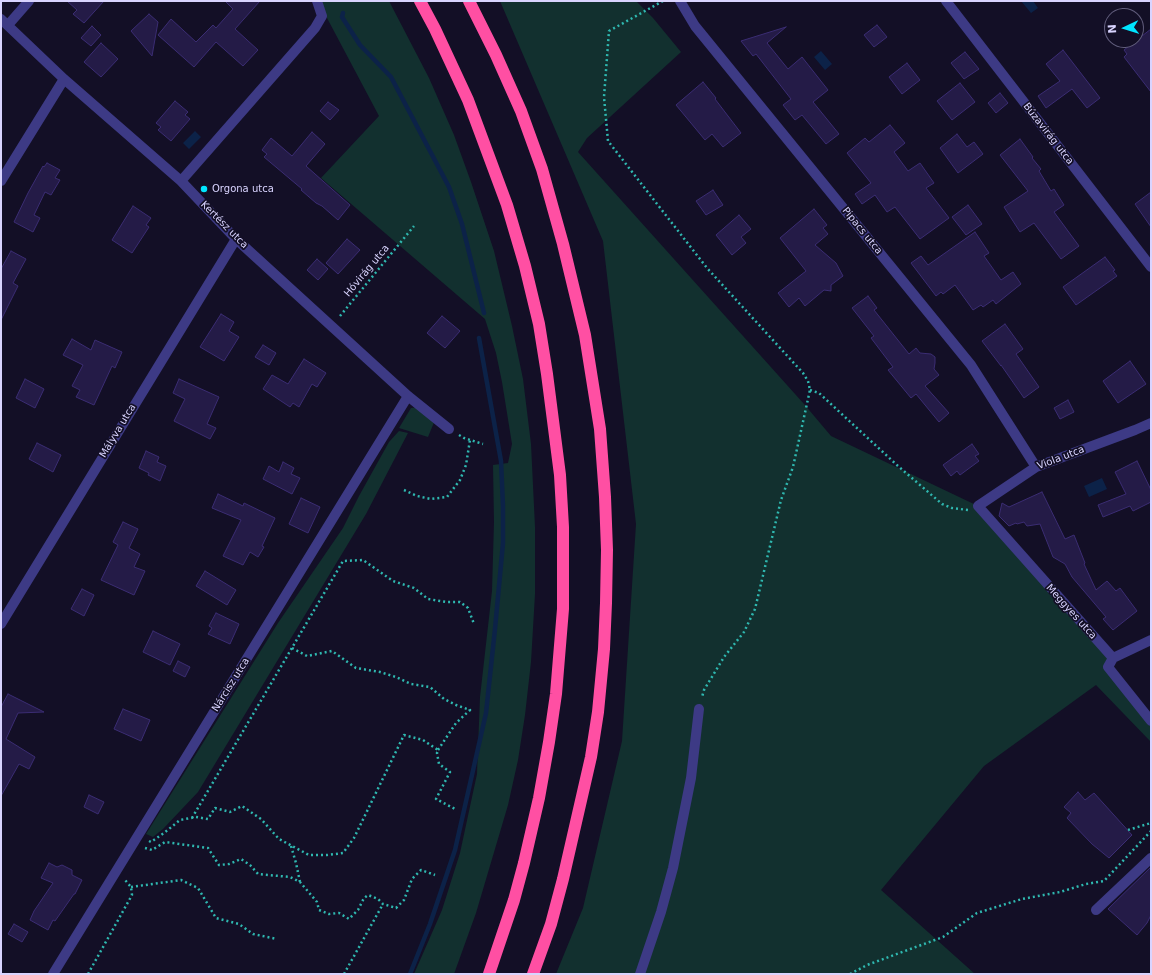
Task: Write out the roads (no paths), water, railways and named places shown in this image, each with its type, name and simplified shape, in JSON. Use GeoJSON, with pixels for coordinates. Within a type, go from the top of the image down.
{"type":"FeatureCollection","features":[{"type":"Feature","properties":{"kind":"highway"},"geometry":{"type":"LineString","coordinates":[[420,1],[435,29],[468,100],[507,204],[525,266],[539,324],[555,430],[560,475],[563,527],[563,610],[556,694],[539,798],[524,863],[514,900],[489,974]]}},
{"type":"Feature","properties":{"kind":"highway"},"geometry":{"type":"LineString","coordinates":[[469,1],[496,55],[521,111],[542,169],[564,244],[586,335],[600,430],[605,497],[607,550],[606,603],[604,649],[598,712],[591,757],[563,879],[551,924],[533,974]]}},
{"type":"Feature","properties":{"kind":"street"},"geometry":{"type":"LineString","coordinates":[[4,22],[29,1]]}},
{"type":"Feature","properties":{"kind":"street"},"geometry":{"type":"LineString","coordinates":[[180,181],[315,28],[322,16],[317,1]]}},
{"type":"Feature","properties":{"kind":"street","name":"Pipacs utca"},"geometry":{"type":"LineString","coordinates":[[680,1],[695,26],[971,365],[1036,467]]}},
{"type":"Feature","properties":{"kind":"street","name":"Búzavirág utca"},"geometry":{"type":"LineString","coordinates":[[946,1],[1151,267]]}},
{"type":"Feature","properties":{"kind":"street","name":"Kertész utca"},"geometry":{"type":"LineString","coordinates":[[4,22],[64,79],[180,181],[236,239],[408,396],[449,429]]}},
{"type":"Feature","properties":{"kind":"street"},"geometry":{"type":"LineString","coordinates":[[1,181],[64,79]]}},
{"type":"Feature","properties":{"kind":"street","name":"Mályva utca"},"geometry":{"type":"LineString","coordinates":[[1,624],[236,239]]}},
{"type":"Feature","properties":{"kind":"street","name":"Nárcisz utca"},"geometry":{"type":"LineString","coordinates":[[53,974],[408,396]]}},
{"type":"Feature","properties":{"kind":"street","name":"Viola utca"},"geometry":{"type":"LineString","coordinates":[[978,506],[1036,467],[1151,423]]}},
{"type":"Feature","properties":{"kind":"street","name":"Meggyes utca"},"geometry":{"type":"LineString","coordinates":[[978,506],[1113,658]]}},
{"type":"Feature","properties":{"kind":"street"},"geometry":{"type":"LineString","coordinates":[[1151,640],[1113,658],[1108,667],[1151,721]]}},
{"type":"Feature","properties":{"kind":"street"},"geometry":{"type":"LineString","coordinates":[[640,974],[661,912],[673,868],[691,778],[699,709]]}},
{"type":"Feature","properties":{"kind":"street"},"geometry":{"type":"LineString","coordinates":[[1096,910],[1151,858]]}},
{"type":"Feature","properties":{"kind":"water"},"geometry":{"type":"Polygon","coordinates":[[[1021,1],[1033,1],[1038,8],[1031,13],[1021,1]]]}},
{"type":"Feature","properties":{"kind":"water"},"geometry":{"type":"Polygon","coordinates":[[[821,51],[832,64],[825,70],[814,57],[821,51]]]}},
{"type":"Feature","properties":{"kind":"water"},"geometry":{"type":"Polygon","coordinates":[[[195,131],[201,137],[189,149],[183,143],[195,131]]]}},
{"type":"Feature","properties":{"kind":"water"},"geometry":{"type":"Polygon","coordinates":[[[1102,478],[1107,489],[1089,497],[1084,486],[1102,478]]]}},
{"type":"Feature","properties":{"kind":"waterway"},"geometry":{"type":"LineString","coordinates":[[343,13],[342,17],[360,45],[391,77],[449,187],[462,224],[484,313]]}},
{"type":"Feature","properties":{"kind":"waterway"},"geometry":{"type":"LineString","coordinates":[[410,974],[430,924],[455,850],[486,713],[503,543],[503,506],[501,461],[479,338]]}},
{"type":"Feature","properties":{"kind":"place","name":"Orgona utca"},"geometry":{"type":"Point","coordinates":[204,189]}}]}
